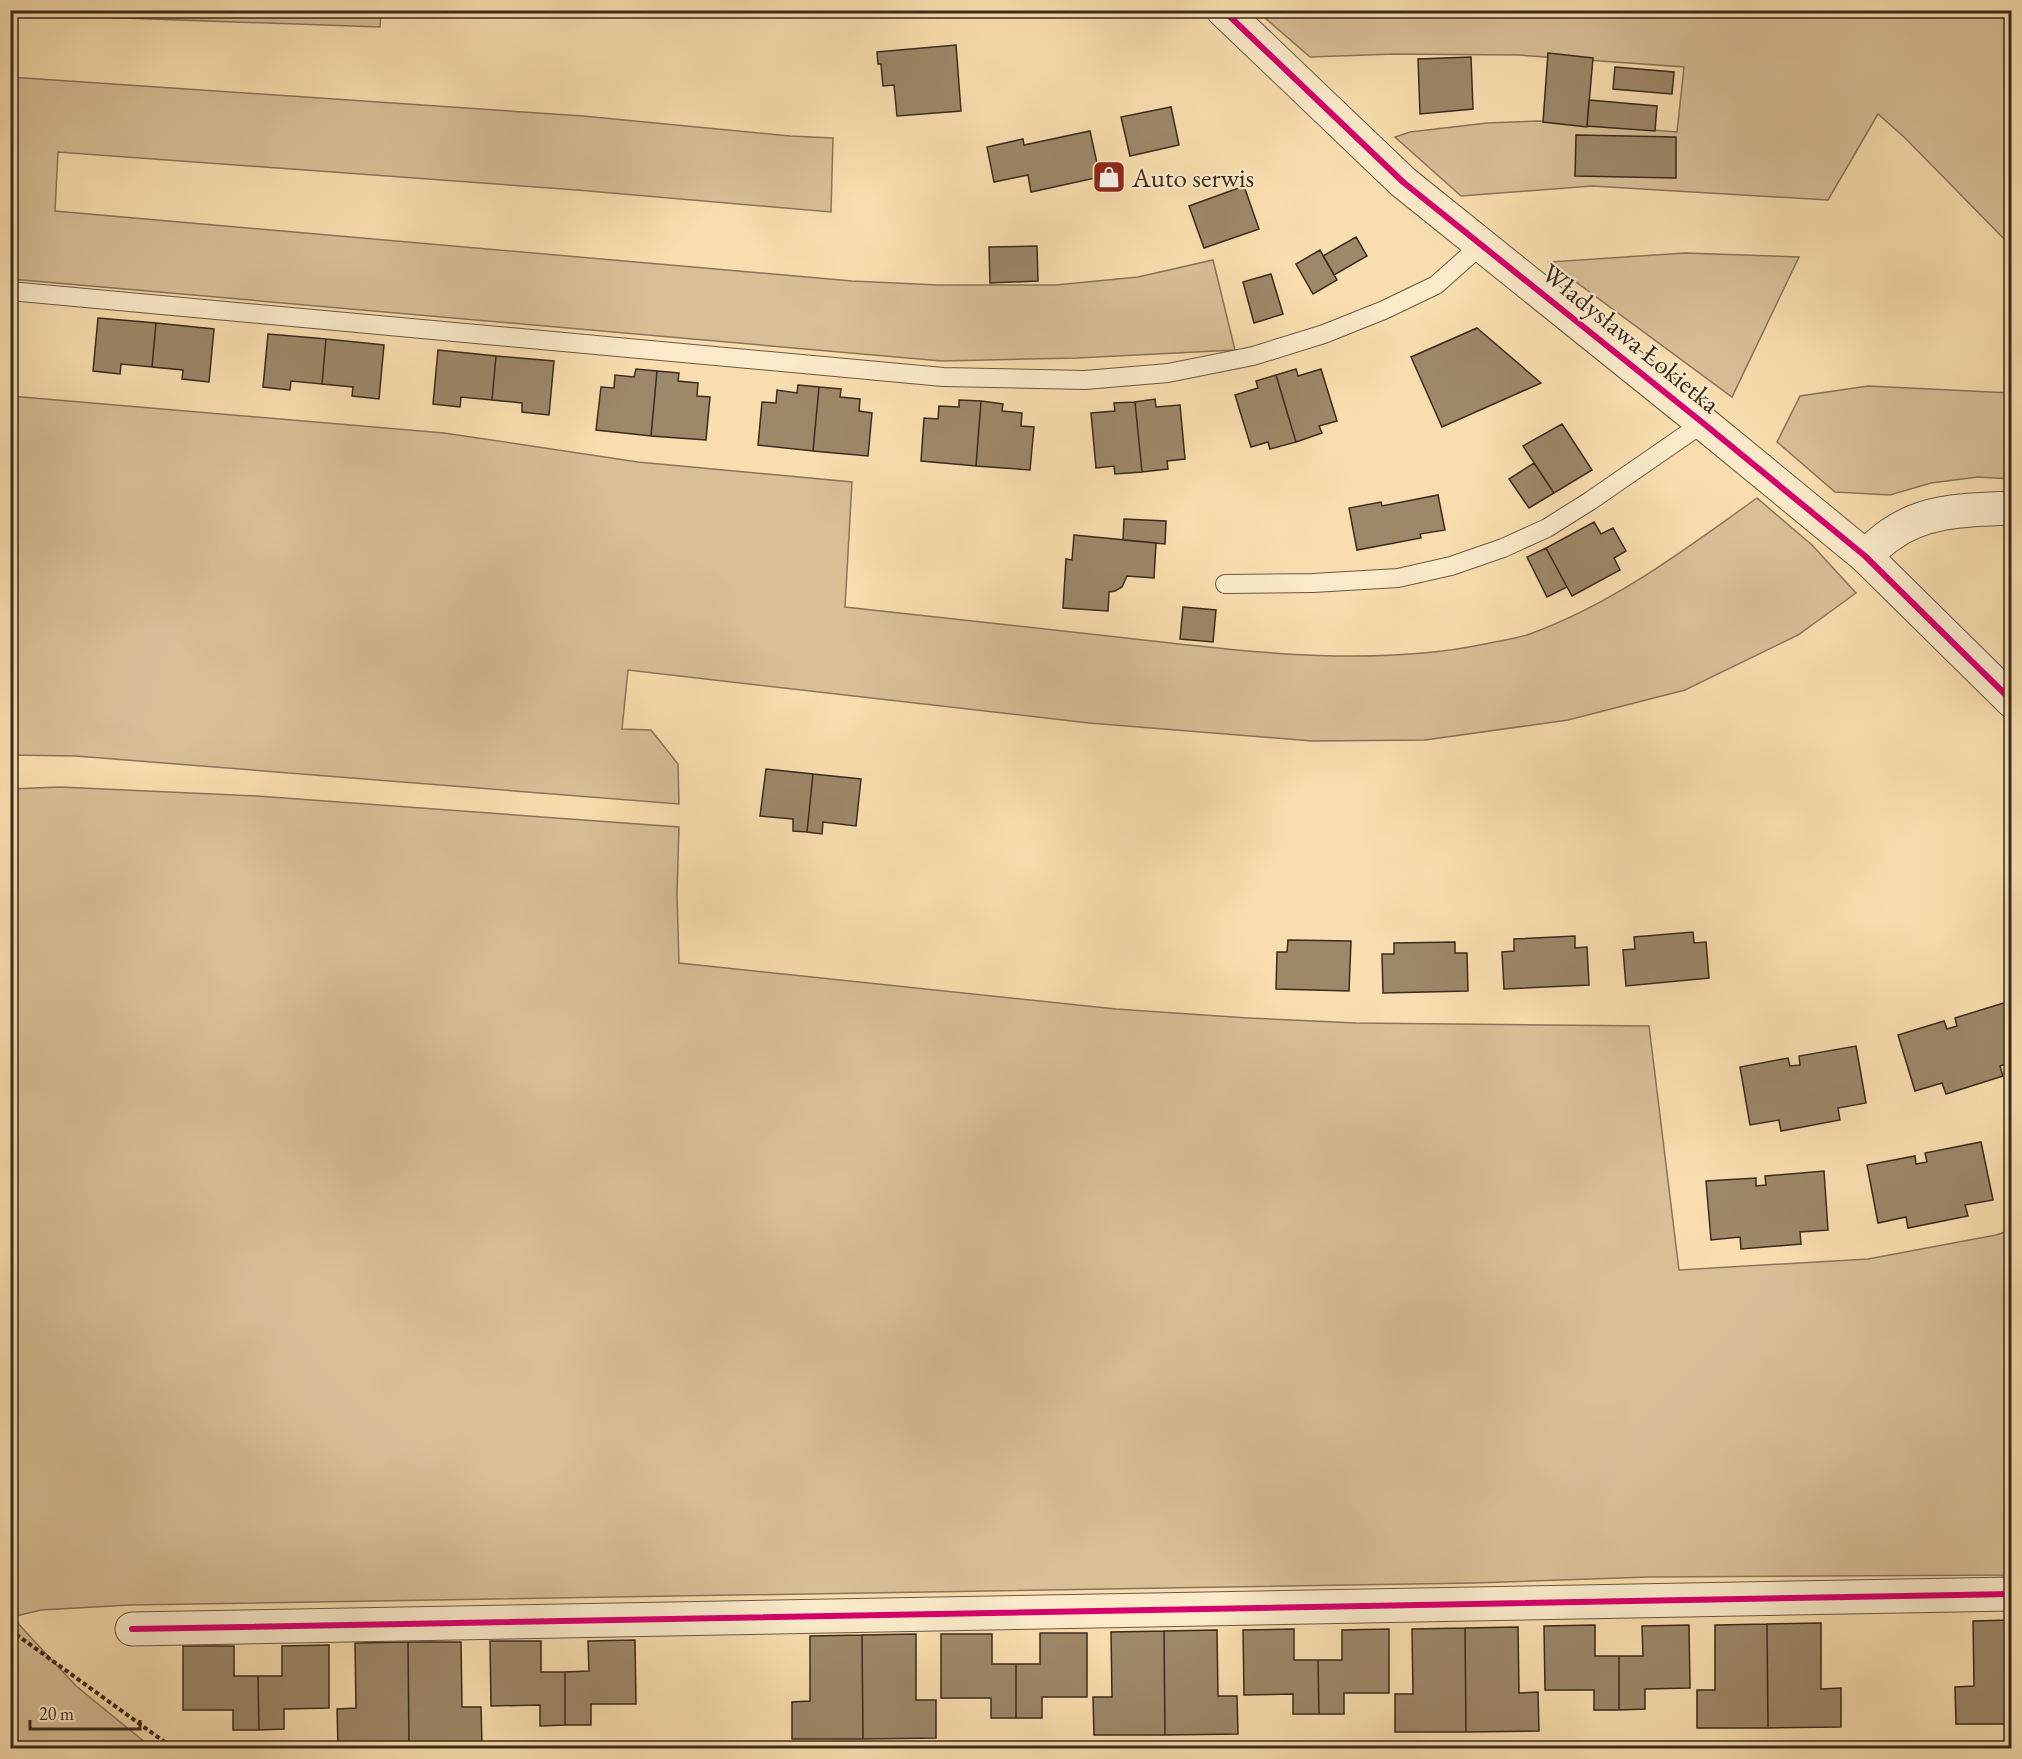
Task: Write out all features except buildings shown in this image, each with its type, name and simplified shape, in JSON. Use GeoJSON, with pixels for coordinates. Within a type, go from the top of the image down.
{"type":"FeatureCollection","features":[{"type":"Feature","properties":{"kind":"street","name":"Władysława Łokietka"},"geometry":{"type":"LineString","coordinates":[[1223,10],[1403,182],[1865,556],[2012,701]]}},
{"type":"Feature","properties":{"kind":"street"},"geometry":{"type":"LineString","coordinates":[[1865,556],[1892,534],[1921,519],[1948,511],[2012,508]]}},
{"type":"Feature","properties":{"kind":"street"},"geometry":{"type":"LineString","coordinates":[[132,1629],[2012,1594]]}},
{"type":"Feature","properties":{"kind":"lane"},"geometry":{"type":"LineString","coordinates":[[10,291],[943,377],[1085,380],[1168,372],[1253,356],[1324,334],[1384,310],[1436,285],[1481,245]]}},
{"type":"Feature","properties":{"kind":"lane"},"geometry":{"type":"LineString","coordinates":[[1225,584],[1313,583],[1398,578],[1451,566],[1503,548],[1548,528],[1703,423]]}},
{"type":"Feature","properties":{"kind":"path"},"geometry":{"type":"LineString","coordinates":[[10,1630],[173,1749]]}},
{"type":"Feature","properties":{"kind":"shaded area"},"geometry":{"type":"Polygon","coordinates":[[[11,10],[381,11],[380,27],[11,14],[11,10]]]}},
{"type":"Feature","properties":{"kind":"shaded area"},"geometry":{"type":"Polygon","coordinates":[[[1257,11],[2011,11],[2011,246],[1904,137],[1878,114],[1828,200],[1592,186],[1461,196],[1395,137],[1410,132],[1487,123],[1539,121],[1677,132],[1684,67],[1518,55],[1395,54],[1310,57],[1257,11]]]}},
{"type":"Feature","properties":{"kind":"shaded area"},"geometry":{"type":"Polygon","coordinates":[[[10,77],[583,116],[833,138],[831,212],[577,190],[58,152],[55,211],[852,281],[938,285],[1056,285],[1138,277],[1213,260],[1235,350],[1077,358],[942,361],[11,279],[10,77]]]}},
{"type":"Feature","properties":{"kind":"shaded area"},"geometry":{"type":"Polygon","coordinates":[[[1685,253],[1799,257],[1732,397],[1549,262],[1685,253]]]}},
{"type":"Feature","properties":{"kind":"shaded area"},"geometry":{"type":"Polygon","coordinates":[[[1868,386],[2011,393],[2011,479],[1978,477],[1931,483],[1890,495],[1835,492],[1777,442],[1800,396],[1868,386]]]}},
{"type":"Feature","properties":{"kind":"shaded area"},"geometry":{"type":"Polygon","coordinates":[[[10,396],[444,433],[638,462],[852,482],[845,607],[1215,648],[1306,655],[1396,655],[1441,651],[1522,636],[1558,623],[1618,592],[1675,556],[1757,498],[1812,545],[1856,593],[1798,635],[1685,690],[1568,720],[1425,740],[1312,741],[1089,723],[628,670],[622,729],[651,730],[678,764],[679,804],[76,756],[11,755],[10,396]]]}},
{"type":"Feature","properties":{"kind":"shaded area"},"geometry":{"type":"Polygon","coordinates":[[[60,787],[257,796],[679,827],[677,894],[679,963],[1116,1009],[1248,1018],[1356,1023],[1649,1026],[1679,1270],[1868,1259],[1996,1235],[2011,1230],[2011,1575],[1649,1577],[1474,1583],[130,1605],[41,1610],[12,1617],[76,1686],[152,1748],[11,1748],[11,789],[60,787]]]}},
{"type":"Feature","properties":{"kind":"cycle path"},"geometry":{"type":"LineString","coordinates":[[1223,10],[1403,182],[1865,556],[2012,701]]}},
{"type":"Feature","properties":{"kind":"cycle path"},"geometry":{"type":"LineString","coordinates":[[132,1629],[2012,1594]]}},
{"type":"Feature","properties":{"kind":"place","name":"Auto serwis"},"geometry":{"type":"Point","coordinates":[1109,177]}}]}
